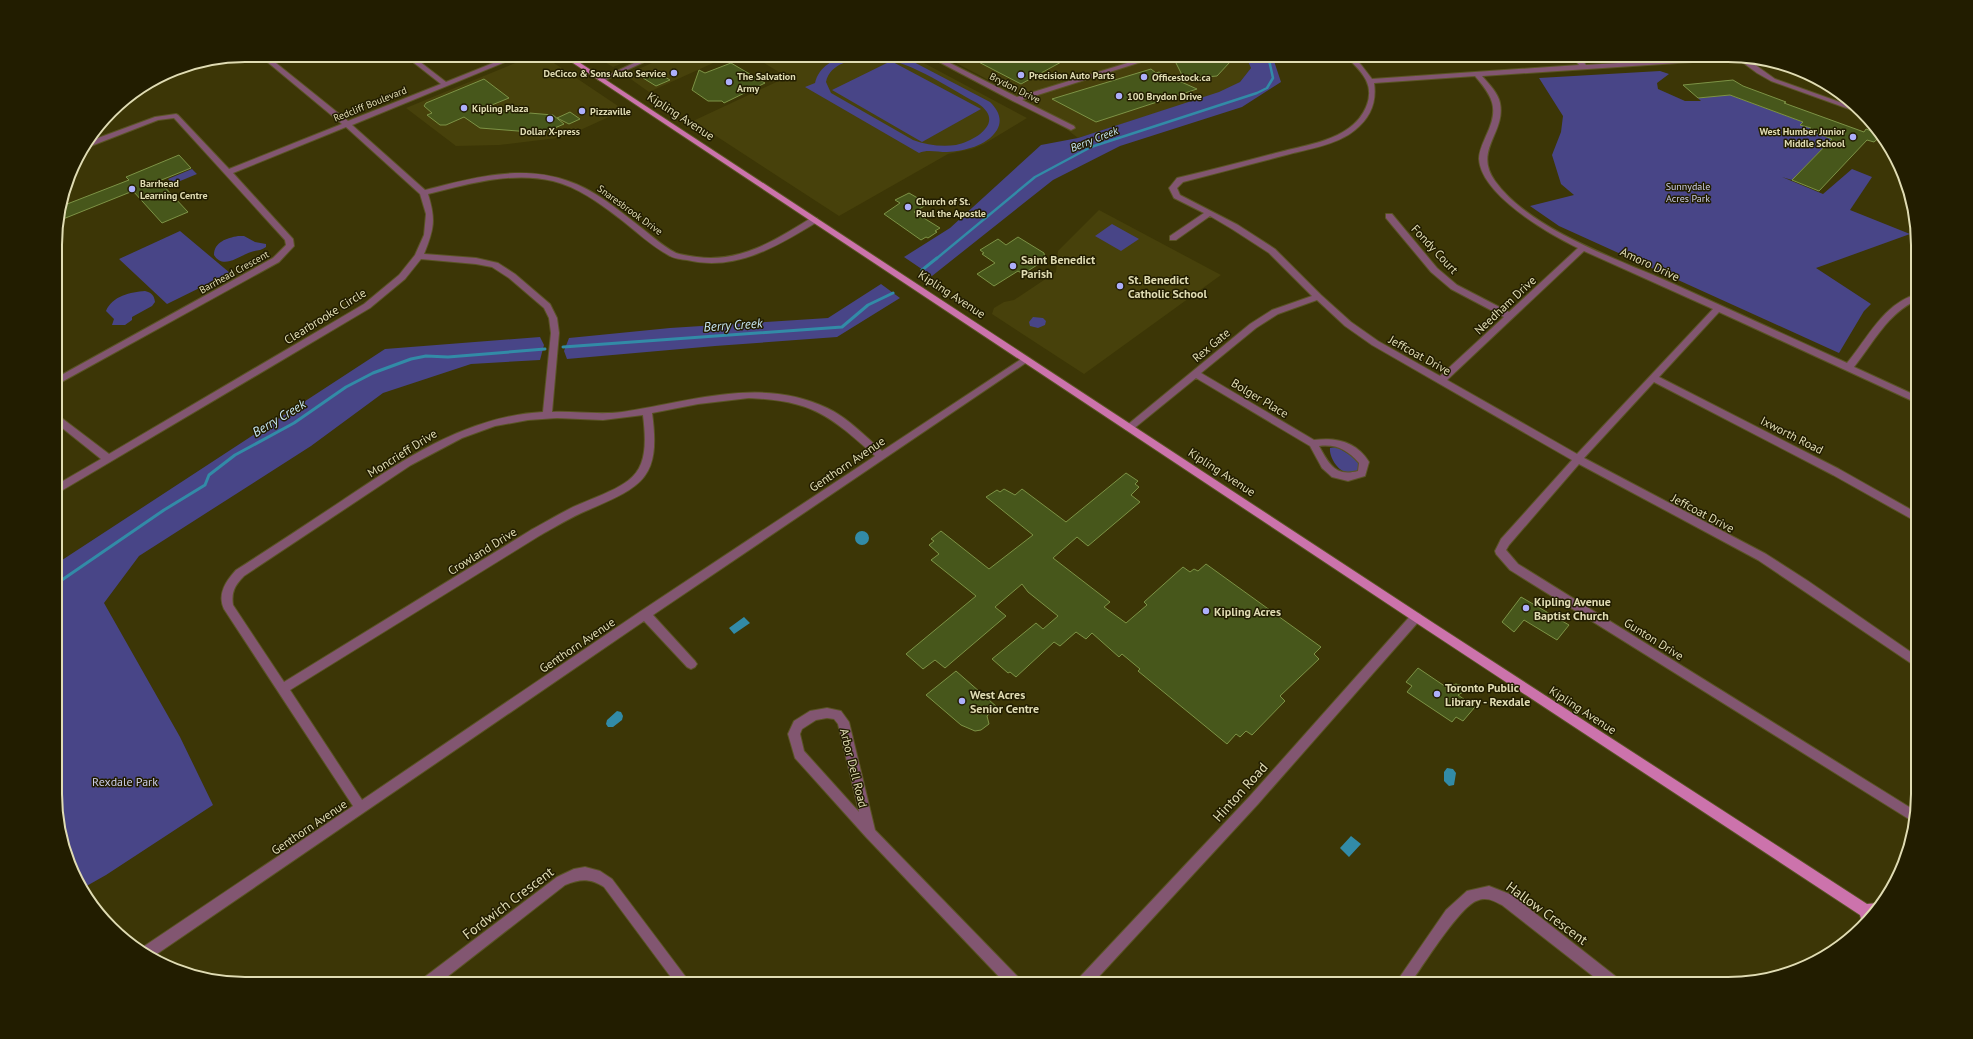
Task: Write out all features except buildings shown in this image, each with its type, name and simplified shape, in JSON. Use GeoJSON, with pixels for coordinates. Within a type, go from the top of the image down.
{"type":"FeatureCollection","features":[{"type":"Feature","properties":{"kind":"main road","name":"Kipling Avenue"},"geometry":{"type":"LineString","coordinates":[[574,62],[1129,428],[1868,912]]}},
{"type":"Feature","properties":{"kind":"street"},"geometry":{"type":"LineString","coordinates":[[271,62],[347,124],[424,193]]}},
{"type":"Feature","properties":{"kind":"street"},"geometry":{"type":"LineString","coordinates":[[416,62],[446,85]]}},
{"type":"Feature","properties":{"kind":"street","name":"Redcliff Boulevard"},"geometry":{"type":"LineString","coordinates":[[229,172],[502,62]]}},
{"type":"Feature","properties":{"kind":"street"},"geometry":{"type":"LineString","coordinates":[[601,80],[641,62]]}},
{"type":"Feature","properties":{"kind":"street","name":"Brydon Drive"},"geometry":{"type":"LineString","coordinates":[[942,62],[1071,128]]}},
{"type":"Feature","properties":{"kind":"street"},"geometry":{"type":"LineString","coordinates":[[1015,100],[1139,62]]}},
{"type":"Feature","properties":{"kind":"street"},"geometry":{"type":"LineString","coordinates":[[1356,62],[1370,81],[1668,62]]}},
{"type":"Feature","properties":{"kind":"street"},"geometry":{"type":"LineString","coordinates":[[1580,62],[1585,68]]}},
{"type":"Feature","properties":{"kind":"street"},"geometry":{"type":"LineString","coordinates":[[1748,63],[1773,80],[1849,107]]}},
{"type":"Feature","properties":{"kind":"street","name":"Amoro Drive"},"geometry":{"type":"LineString","coordinates":[[1478,75],[1493,94],[1498,112],[1483,156],[1483,164],[1492,182],[1528,216],[1584,246],[1849,367],[1911,397]]}},
{"type":"Feature","properties":{"kind":"street","name":"Jeffcoat Drive"},"geometry":{"type":"LineString","coordinates":[[1370,81],[1372,99],[1369,110],[1357,125],[1338,137],[1315,146],[1184,178],[1175,184],[1173,188],[1177,196],[1208,214],[1235,227],[1272,251],[1318,297],[1348,324],[1375,343],[1578,459],[1762,557],[1804,584],[1911,658]]}},
{"type":"Feature","properties":{"kind":"street","name":"Barrhead Crescent"},"geometry":{"type":"LineString","coordinates":[[62,379],[276,260],[290,246],[289,239],[176,116],[157,118],[94,142]]}},
{"type":"Feature","properties":{"kind":"street","name":"Snaresbrook Drive"},"geometry":{"type":"LineString","coordinates":[[424,193],[486,179],[524,176],[554,178],[585,189],[674,255],[700,261],[732,259],[760,251],[814,220]]}},
{"type":"Feature","properties":{"kind":"street","name":"Clearbrooke Circle"},"geometry":{"type":"LineString","coordinates":[[62,486],[367,306],[402,277],[419,256],[428,235],[430,214],[424,193]]}},
{"type":"Feature","properties":{"kind":"street"},"geometry":{"type":"LineString","coordinates":[[1173,238],[1208,214]]}},
{"type":"Feature","properties":{"kind":"street","name":"Fondy Court"},"geometry":{"type":"LineString","coordinates":[[1389,216],[1434,270],[1454,287],[1509,316]]}},
{"type":"Feature","properties":{"kind":"street","name":"Needham Drive"},"geometry":{"type":"LineString","coordinates":[[1442,380],[1584,246]]}},
{"type":"Feature","properties":{"kind":"street"},"geometry":{"type":"LineString","coordinates":[[419,256],[476,261],[495,266],[512,276],[547,306],[553,318],[555,333],[547,414]]}},
{"type":"Feature","properties":{"kind":"street","name":"Rex Gate"},"geometry":{"type":"LineString","coordinates":[[1129,428],[1253,326],[1275,312],[1318,297]]}},
{"type":"Feature","properties":{"kind":"street"},"geometry":{"type":"LineString","coordinates":[[1849,367],[1894,308],[1911,299]]}},
{"type":"Feature","properties":{"kind":"street","name":"Gunton Drive"},"geometry":{"type":"LineString","coordinates":[[1718,308],[1578,459],[1505,542],[1500,552],[1514,567],[1910,814]]}},
{"type":"Feature","properties":{"kind":"street","name":"Genthorn Avenue"},"geometry":{"type":"LineString","coordinates":[[150,950],[645,614],[1026,360]]}},
{"type":"Feature","properties":{"kind":"street","name":"Bolger Place"},"geometry":{"type":"LineString","coordinates":[[1196,374],[1312,444],[1325,465],[1335,474],[1348,477],[1362,473],[1364,462],[1356,452],[1342,444],[1330,440],[1312,444]]}},
{"type":"Feature","properties":{"kind":"street","name":"Ixworth Road"},"geometry":{"type":"LineString","coordinates":[[1653,378],[1836,472],[1911,515]]}},
{"type":"Feature","properties":{"kind":"street","name":"Moncrieff Drive"},"geometry":{"type":"LineString","coordinates":[[361,808],[228,606],[226,598],[227,590],[231,582],[240,573],[426,451],[448,439],[495,423],[547,414],[601,417],[647,411],[742,394],[788,398],[823,409],[838,418],[882,456]]}},
{"type":"Feature","properties":{"kind":"street","name":"Crowland Drive"},"geometry":{"type":"LineString","coordinates":[[283,688],[535,533],[574,512],[612,496],[626,487],[638,476],[647,464],[650,450],[647,411]]}},
{"type":"Feature","properties":{"kind":"street"},"geometry":{"type":"LineString","coordinates":[[62,423],[108,459]]}},
{"type":"Feature","properties":{"kind":"street"},"geometry":{"type":"LineString","coordinates":[[645,614],[691,664]]}},
{"type":"Feature","properties":{"kind":"street","name":"Hinton Road"},"geometry":{"type":"LineString","coordinates":[[1090,977],[1254,800],[1416,616]]}},
{"type":"Feature","properties":{"kind":"street","name":"Arbor Dell Road"},"geometry":{"type":"LineString","coordinates":[[870,833],[843,722],[837,715],[827,713],[814,715],[801,722],[794,734],[799,754],[870,833],[1008,977]]}},
{"type":"Feature","properties":{"kind":"street","name":"Fordwich Crescent"},"geometry":{"type":"LineString","coordinates":[[436,977],[561,881],[588,872],[598,875],[608,884],[679,977]]}},
{"type":"Feature","properties":{"kind":"street","name":"Hallow Crescent"},"geometry":{"type":"LineString","coordinates":[[1407,977],[1451,915],[1472,895],[1490,892],[1507,900],[1605,977]]}},
{"type":"Feature","properties":{"kind":"shaded area","name":"Kipling Plaza"},"geometry":{"type":"Polygon","coordinates":[[[518,62],[552,62],[624,110],[565,137],[499,145],[456,146],[406,108],[518,62]]]}},
{"type":"Feature","properties":{"kind":"shaded area"},"geometry":{"type":"Polygon","coordinates":[[[605,62],[626,62],[613,67],[605,62]]]}},
{"type":"Feature","properties":{"kind":"shaded area"},"geometry":{"type":"Polygon","coordinates":[[[654,62],[715,62],[649,92],[625,75],[654,62]]]}},
{"type":"Feature","properties":{"kind":"shaded area"},"geometry":{"type":"Polygon","coordinates":[[[762,62],[922,62],[1027,118],[984,144],[972,149],[948,154],[839,216],[693,121],[787,77],[762,62]]]}},
{"type":"Feature","properties":{"kind":"shaded area"},"geometry":{"type":"Polygon","coordinates":[[[954,62],[1248,62],[1251,68],[1240,82],[1219,93],[1078,138],[1034,104],[954,62]]]}},
{"type":"Feature","properties":{"kind":"shaded area","name":"St. Benedict Catholic School"},"geometry":{"type":"Polygon","coordinates":[[[1099,210],[1221,275],[1084,374],[992,314],[994,308],[1004,302],[1014,300],[1056,272],[1058,251],[1099,210]]]}},
{"type":"Feature","properties":{"kind":"green space"},"geometry":{"type":"Polygon","coordinates":[[[831,62],[846,62],[837,66],[828,76],[826,82],[831,93],[913,140],[940,146],[956,145],[972,139],[980,134],[989,123],[989,116],[977,103],[925,74],[898,62],[914,62],[990,102],[999,115],[999,126],[993,135],[975,147],[947,152],[929,151],[919,153],[805,87],[815,83],[820,72],[831,62]]]}},
{"type":"Feature","properties":{"kind":"green space"},"geometry":{"type":"Polygon","coordinates":[[[889,62],[893,62],[981,109],[922,142],[832,90],[889,62]]]}},
{"type":"Feature","properties":{"kind":"green space"},"geometry":{"type":"Polygon","coordinates":[[[1248,62],[1274,62],[1281,82],[1242,107],[1120,146],[1053,180],[932,276],[904,257],[950,228],[1041,145],[1078,138],[1219,92],[1240,82],[1251,68],[1248,62]]]}},
{"type":"Feature","properties":{"kind":"green space","name":"Sunnydale Acres Park"},"geometry":{"type":"Polygon","coordinates":[[[1660,71],[1669,74],[1657,83],[1658,89],[1685,101],[1701,101],[1698,98],[1730,95],[1803,122],[1800,125],[1811,128],[1809,130],[1832,139],[1792,180],[1782,177],[1823,194],[1852,169],[1872,177],[1850,210],[1910,234],[1816,268],[1871,304],[1864,311],[1839,353],[1559,226],[1530,206],[1574,195],[1561,184],[1552,155],[1561,132],[1563,116],[1539,78],[1660,71]]]}},
{"type":"Feature","properties":{"kind":"green space"},"geometry":{"type":"Polygon","coordinates":[[[192,169],[197,174],[173,184],[168,179],[192,169]]]}},
{"type":"Feature","properties":{"kind":"green space"},"geometry":{"type":"Polygon","coordinates":[[[1112,224],[1139,239],[1121,251],[1095,236],[1112,224]]]}},
{"type":"Feature","properties":{"kind":"green space"},"geometry":{"type":"Polygon","coordinates":[[[180,231],[230,273],[167,304],[119,259],[180,231]]]}},
{"type":"Feature","properties":{"kind":"green space"},"geometry":{"type":"Polygon","coordinates":[[[238,236],[244,236],[255,242],[266,244],[266,247],[226,262],[218,259],[214,255],[216,247],[222,241],[238,236]]]}},
{"type":"Feature","properties":{"kind":"green space"},"geometry":{"type":"Polygon","coordinates":[[[881,284],[900,298],[837,337],[567,359],[564,351],[569,338],[670,328],[828,318],[881,284]]]}},
{"type":"Feature","properties":{"kind":"green space"},"geometry":{"type":"Polygon","coordinates":[[[145,291],[153,296],[155,302],[152,306],[132,317],[132,320],[125,325],[112,325],[114,319],[106,311],[109,306],[117,298],[134,292],[145,291]]]}},
{"type":"Feature","properties":{"kind":"green space"},"geometry":{"type":"Polygon","coordinates":[[[1033,317],[1043,318],[1046,321],[1045,325],[1038,328],[1030,326],[1029,322],[1033,317]]]}},
{"type":"Feature","properties":{"kind":"green space","name":"Rexdale Park"},"geometry":{"type":"Polygon","coordinates":[[[540,337],[544,345],[540,360],[471,364],[383,393],[311,446],[139,556],[104,603],[180,737],[213,805],[106,875],[87,886],[76,864],[68,841],[62,806],[62,560],[385,349],[540,337]]]}},
{"type":"Feature","properties":{"kind":"green space"},"geometry":{"type":"Polygon","coordinates":[[[1337,447],[1355,458],[1360,463],[1360,468],[1356,472],[1346,472],[1337,466],[1331,455],[1330,448],[1337,447]]]}},
{"type":"Feature","properties":{"kind":"water"},"geometry":{"type":"Polygon","coordinates":[[[859,531],[865,531],[869,535],[869,541],[865,545],[859,545],[855,541],[855,535],[859,531]]]}},
{"type":"Feature","properties":{"kind":"water"},"geometry":{"type":"Polygon","coordinates":[[[744,617],[750,623],[734,634],[729,628],[744,617]]]}},
{"type":"Feature","properties":{"kind":"water"},"geometry":{"type":"Polygon","coordinates":[[[617,711],[621,712],[623,716],[622,720],[613,727],[608,727],[606,724],[607,720],[617,711]]]}},
{"type":"Feature","properties":{"kind":"water"},"geometry":{"type":"Polygon","coordinates":[[[1447,768],[1453,769],[1456,773],[1454,785],[1449,786],[1444,781],[1444,772],[1447,768]]]}},
{"type":"Feature","properties":{"kind":"water"},"geometry":{"type":"Polygon","coordinates":[[[1351,836],[1361,844],[1349,857],[1340,848],[1351,836]]]}},
{"type":"Feature","properties":{"kind":"waterway","name":"Berry Creek"},"geometry":{"type":"LineString","coordinates":[[936,259],[1035,177],[1091,147],[1257,93],[1267,88],[1273,78],[1269,62]]}},
{"type":"Feature","properties":{"kind":"waterway","name":"Berry Creek"},"geometry":{"type":"LineString","coordinates":[[922,270],[937,258]]}},
{"type":"Feature","properties":{"kind":"waterway","name":"Berry Creek"},"geometry":{"type":"LineString","coordinates":[[563,347],[842,327],[868,305],[893,293]]}},
{"type":"Feature","properties":{"kind":"waterway","name":"Berry Creek"},"geometry":{"type":"LineString","coordinates":[[62,580],[164,510],[205,485],[209,475],[235,455],[294,423],[346,387],[373,373],[411,359],[426,356],[448,357],[545,349]]}},
{"type":"Feature","properties":{"kind":"place","name":"DeCicco & Sons Auto Service"},"geometry":{"type":"Point","coordinates":[674,73]}},
{"type":"Feature","properties":{"kind":"place","name":"Precision Auto Parts"},"geometry":{"type":"Point","coordinates":[1021,75]}},
{"type":"Feature","properties":{"kind":"place","name":"Officestock.ca"},"geometry":{"type":"Point","coordinates":[1144,77]}},
{"type":"Feature","properties":{"kind":"place","name":"The Salvation Army"},"geometry":{"type":"Point","coordinates":[729,82]}},
{"type":"Feature","properties":{"kind":"place","name":"100 Brydon Drive"},"geometry":{"type":"Point","coordinates":[1119,96]}},
{"type":"Feature","properties":{"kind":"place","name":"Kipling Plaza"},"geometry":{"type":"Point","coordinates":[464,108]}},
{"type":"Feature","properties":{"kind":"place","name":"Pizzaville"},"geometry":{"type":"Point","coordinates":[582,111]}},
{"type":"Feature","properties":{"kind":"place","name":"Dollar X-press"},"geometry":{"type":"Point","coordinates":[550,119]}},
{"type":"Feature","properties":{"kind":"place","name":"West Humber Junior Middle School"},"geometry":{"type":"Point","coordinates":[1853,137]}},
{"type":"Feature","properties":{"kind":"place","name":"Barrhead Learning Centre"},"geometry":{"type":"Point","coordinates":[132,189]}},
{"type":"Feature","properties":{"kind":"place","name":"Church of St. Paul the Apostle"},"geometry":{"type":"Point","coordinates":[908,207]}},
{"type":"Feature","properties":{"kind":"place","name":"Saint Benedict Parish"},"geometry":{"type":"Point","coordinates":[1013,266]}},
{"type":"Feature","properties":{"kind":"place","name":"St. Benedict Catholic School"},"geometry":{"type":"Point","coordinates":[1120,286]}},
{"type":"Feature","properties":{"kind":"place","name":"Kipling Avenue Baptist Church"},"geometry":{"type":"Point","coordinates":[1526,608]}},
{"type":"Feature","properties":{"kind":"place","name":"Kipling Acres"},"geometry":{"type":"Point","coordinates":[1206,611]}},
{"type":"Feature","properties":{"kind":"place","name":"Toronto Public Library - Rexdale"},"geometry":{"type":"Point","coordinates":[1437,694]}},
{"type":"Feature","properties":{"kind":"place","name":"West Acres Senior Centre"},"geometry":{"type":"Point","coordinates":[962,701]}}]}
